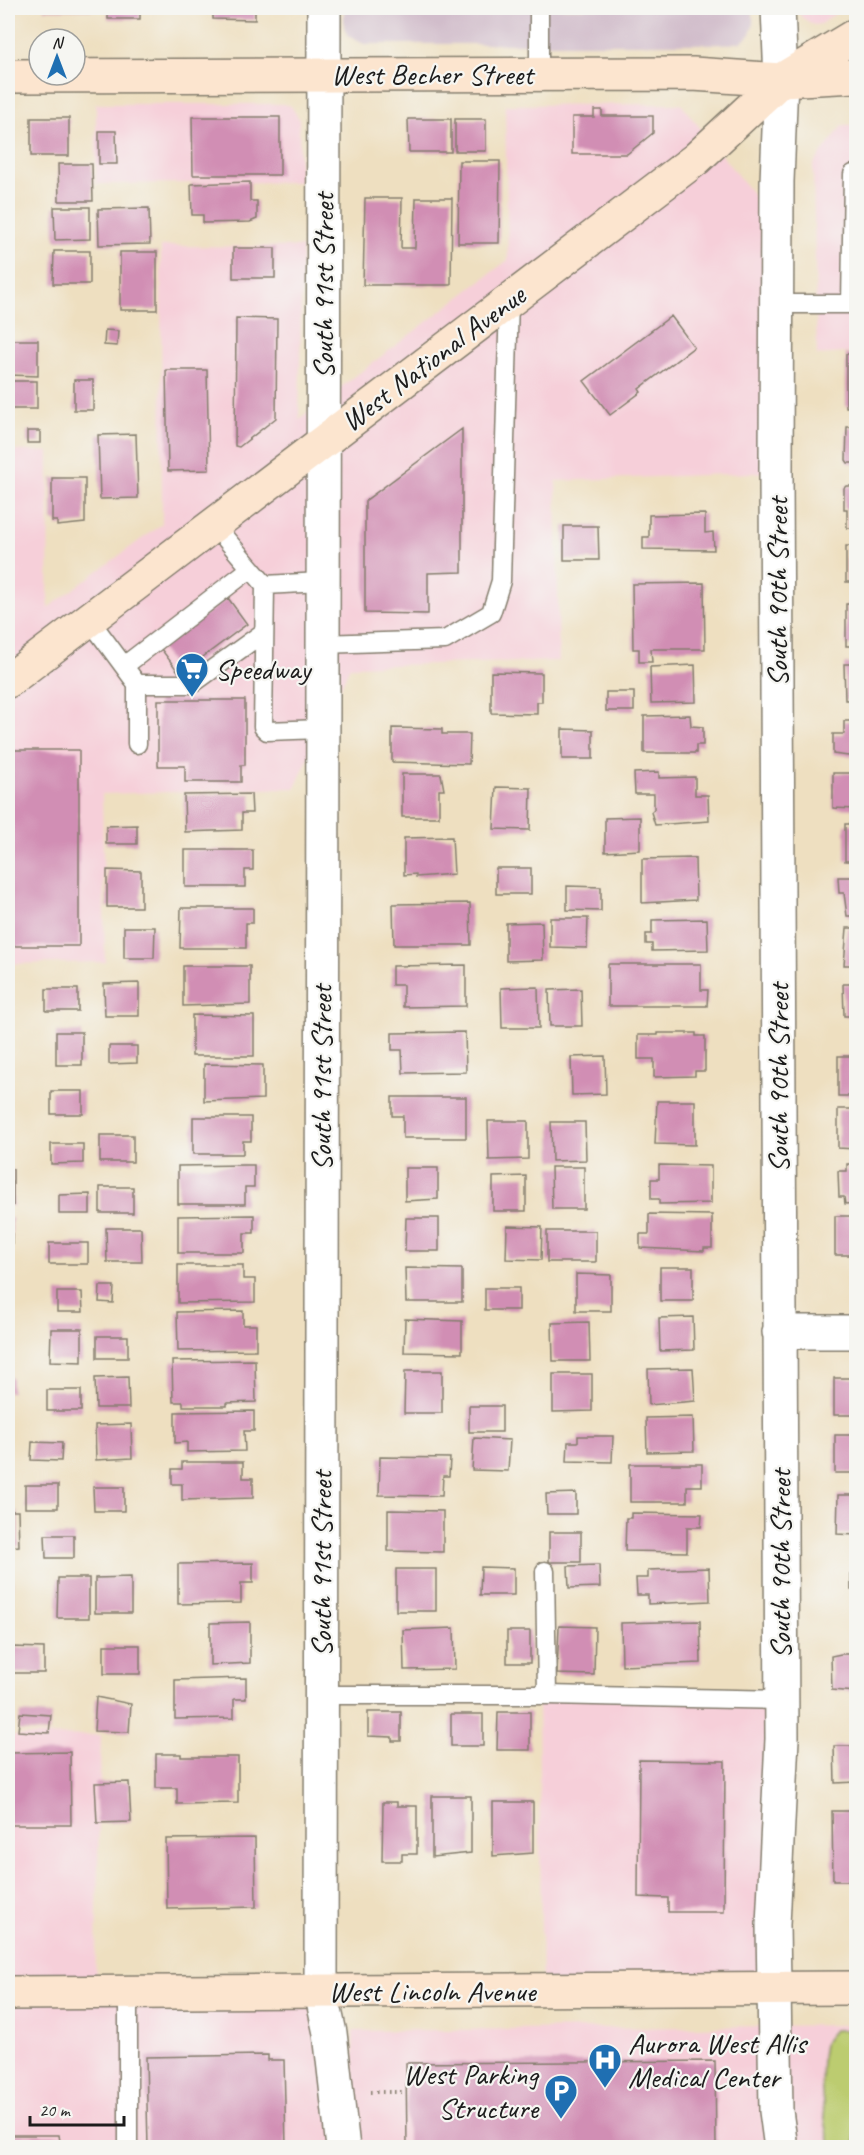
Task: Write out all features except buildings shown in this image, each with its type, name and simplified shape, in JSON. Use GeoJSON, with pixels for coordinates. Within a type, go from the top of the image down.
{"type":"FeatureCollection","features":[{"type":"Feature","properties":{"kind":"main road","name":"West National Avenue"},"geometry":{"type":"LineString","coordinates":[[8,681],[696,159],[782,80],[856,35]]}},
{"type":"Feature","properties":{"kind":"main road","name":"West Becher Street"},"geometry":{"type":"LineString","coordinates":[[8,76],[693,74],[782,80],[856,76]]}},
{"type":"Feature","properties":{"kind":"main road","name":"West Lincoln Avenue"},"geometry":{"type":"LineString","coordinates":[[8,1993],[856,1988]]}},
{"type":"Feature","properties":{"kind":"street","name":"South 91st Street"},"geometry":{"type":"LineString","coordinates":[[324,8],[321,582],[321,1992],[330,2033],[343,2148]]}},
{"type":"Feature","properties":{"kind":"street","name":"South 90th Street"},"geometry":{"type":"LineString","coordinates":[[778,8],[782,80],[777,181],[782,1739],[773,1925],[776,2111],[781,2148]]}},
{"type":"Feature","properties":{"kind":"street"},"geometry":{"type":"LineString","coordinates":[[779,1332],[856,1332]]}},
{"type":"Feature","properties":{"kind":"lane"},"geometry":{"type":"LineString","coordinates":[[539,8],[539,74]]}},
{"type":"Feature","properties":{"kind":"lane"},"geometry":{"type":"LineString","coordinates":[[778,304],[854,304],[853,174]]}},
{"type":"Feature","properties":{"kind":"lane"},"geometry":{"type":"LineString","coordinates":[[321,644],[445,640],[491,613],[501,581],[509,301]]}},
{"type":"Feature","properties":{"kind":"lane"},"geometry":{"type":"LineString","coordinates":[[214,525],[265,585],[263,727],[267,731],[321,729]]}},
{"type":"Feature","properties":{"kind":"lane"},"geometry":{"type":"LineString","coordinates":[[124,666],[250,569]]}},
{"type":"Feature","properties":{"kind":"lane"},"geometry":{"type":"LineString","coordinates":[[265,585],[321,582]]}},
{"type":"Feature","properties":{"kind":"lane"},"geometry":{"type":"LineString","coordinates":[[89,619],[138,684],[137,744]]}},
{"type":"Feature","properties":{"kind":"lane"},"geometry":{"type":"LineString","coordinates":[[138,684],[192,684],[264,632]]}},
{"type":"Feature","properties":{"kind":"lane"},"geometry":{"type":"LineString","coordinates":[[545,1571],[547,1695]]}},
{"type":"Feature","properties":{"kind":"lane"},"geometry":{"type":"LineString","coordinates":[[321,1695],[547,1695],[781,1700]]}},
{"type":"Feature","properties":{"kind":"lane"},"geometry":{"type":"LineString","coordinates":[[128,1994],[128,2148]]}},
{"type":"Feature","properties":{"kind":"path"},"geometry":{"type":"LineString","coordinates":[[366,2092],[406,2092]]}},
{"type":"Feature","properties":{"kind":"shaded area"},"geometry":{"type":"Polygon","coordinates":[[[344,8],[753,8],[753,26],[749,36],[741,42],[729,44],[364,44],[348,36],[344,27],[344,8]]]}},
{"type":"Feature","properties":{"kind":"shaded area"},"geometry":{"type":"Polygon","coordinates":[[[798,8],[843,8],[821,24],[814,25],[801,17],[798,8]]]}},
{"type":"Feature","properties":{"kind":"shaded area"},"geometry":{"type":"Polygon","coordinates":[[[96,104],[283,104],[291,106],[299,119],[300,182],[96,184],[96,104]]]}},
{"type":"Feature","properties":{"kind":"shaded area"},"geometry":{"type":"Polygon","coordinates":[[[681,104],[754,196],[778,304],[776,472],[556,481],[559,661],[350,666],[295,788],[102,794],[105,962],[8,964],[8,450],[49,452],[48,608],[162,524],[161,246],[302,247],[299,419],[508,260],[505,105],[681,104]]]}},
{"type":"Feature","properties":{"kind":"shaded area"},"geometry":{"type":"Polygon","coordinates":[[[843,125],[856,125],[856,352],[817,355],[813,165],[843,125]]]}},
{"type":"Feature","properties":{"kind":"shaded area"},"geometry":{"type":"Polygon","coordinates":[[[538,1695],[781,1700],[774,1989],[542,1991],[538,1695]]]}},
{"type":"Feature","properties":{"kind":"shaded area"},"geometry":{"type":"Polygon","coordinates":[[[101,1735],[95,1994],[321,1992],[343,2147],[8,2147],[8,1736],[101,1735]]]}},
{"type":"Feature","properties":{"kind":"shaded area","name":"Aurora West Allis Medical Center"},"geometry":{"type":"Polygon","coordinates":[[[856,2025],[856,2147],[355,2147],[353,2031],[856,2025]]]}},
{"type":"Feature","properties":{"kind":"green space"},"geometry":{"type":"Polygon","coordinates":[[[834,2030],[856,2030],[856,2147],[831,2147],[826,2123],[821,2083],[822,2056],[825,2042],[834,2030]]]}},
{"type":"Feature","properties":{"kind":"place","name":"Speedway"},"geometry":{"type":"Point","coordinates":[192,698]}},
{"type":"Feature","properties":{"kind":"place","name":"Aurora West Allis Medical Center"},"geometry":{"type":"Point","coordinates":[605,2089]}},
{"type":"Feature","properties":{"kind":"place","name":"West Parking Structure"},"geometry":{"type":"Point","coordinates":[561,2120]}}]}
